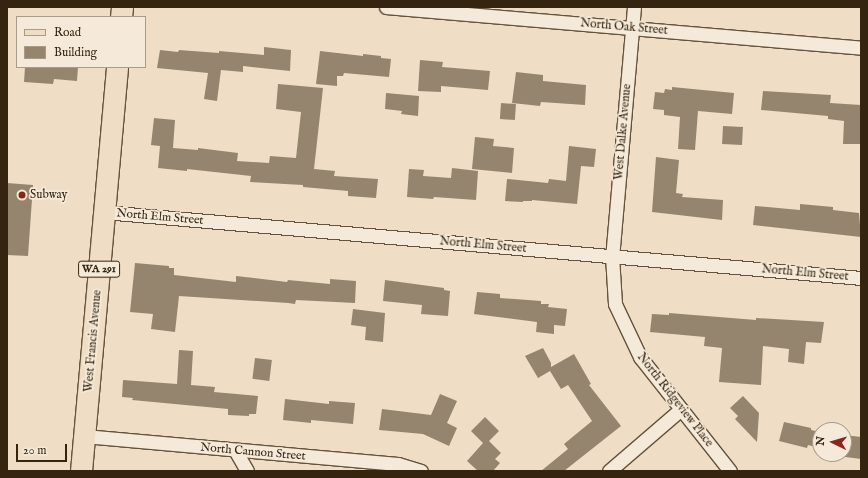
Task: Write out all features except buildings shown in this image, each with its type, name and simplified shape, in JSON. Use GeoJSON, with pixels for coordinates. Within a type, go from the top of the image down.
{"type":"FeatureCollection","features":[{"type":"Feature","properties":{"kind":"main road","name":"West Francis Avenue"},"geometry":{"type":"LineString","coordinates":[[81,471],[117,68]]}},
{"type":"Feature","properties":{"kind":"street","name":"North Oak Street"},"geometry":{"type":"LineString","coordinates":[[386,7],[861,48]]}},
{"type":"Feature","properties":{"kind":"street","name":"West Dalke Avenue"},"geometry":{"type":"LineString","coordinates":[[612,256],[634,7]]}},
{"type":"Feature","properties":{"kind":"street","name":"North Elm Street"},"geometry":{"type":"LineString","coordinates":[[104,212],[861,278]]}},
{"type":"Feature","properties":{"kind":"street","name":"North Ridgeview Place"},"geometry":{"type":"LineString","coordinates":[[612,256],[615,304],[640,357],[730,471]]}},
{"type":"Feature","properties":{"kind":"street"},"geometry":{"type":"LineString","coordinates":[[609,471],[681,409]]}},
{"type":"Feature","properties":{"kind":"street","name":"North Cannon Street"},"geometry":{"type":"LineString","coordinates":[[84,436],[398,464],[421,471]]}},
{"type":"Feature","properties":{"kind":"street"},"geometry":{"type":"LineString","coordinates":[[235,450],[247,471]]}},
{"type":"Feature","properties":{"kind":"place","name":"Subway"},"geometry":{"type":"Point","coordinates":[22,195]}}]}
